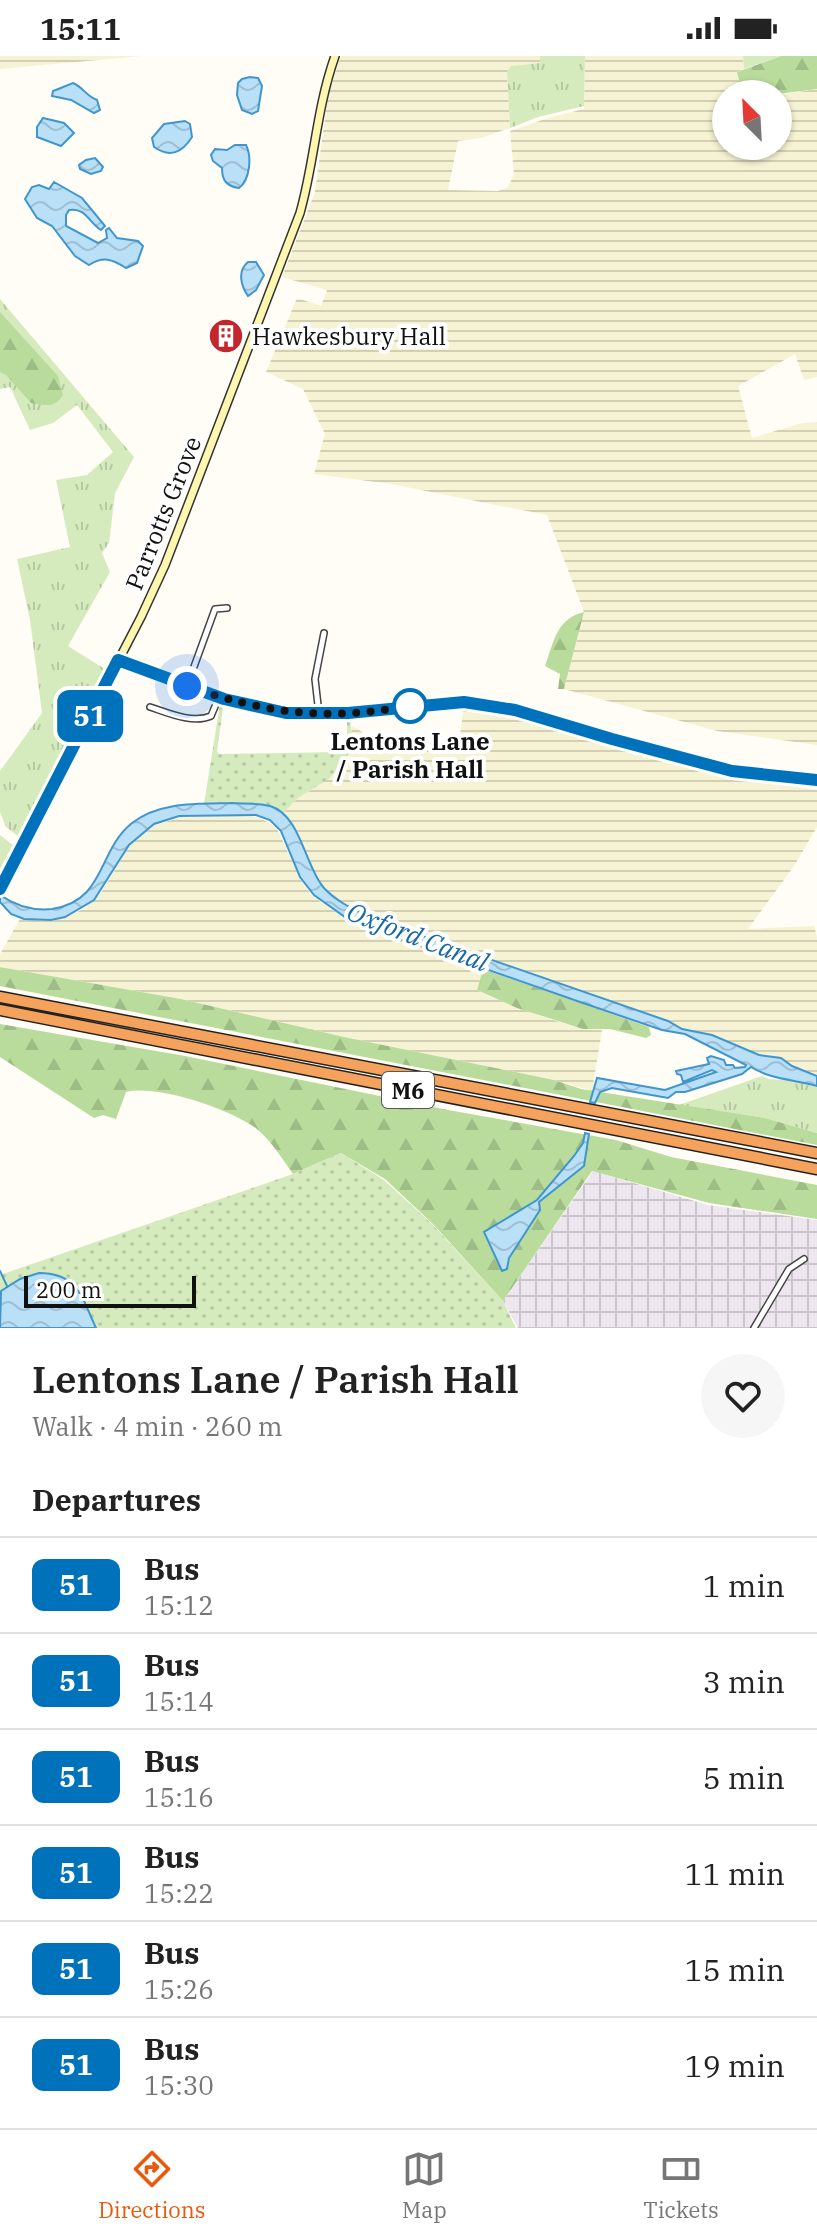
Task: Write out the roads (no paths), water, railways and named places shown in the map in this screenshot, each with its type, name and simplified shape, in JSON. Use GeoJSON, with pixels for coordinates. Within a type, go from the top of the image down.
{"type":"FeatureCollection","features":[{"type":"Feature","properties":{"kind":"highway","name":"M6"},"geometry":{"type":"LineString","coordinates":[[0,997],[817,1153]]}},
{"type":"Feature","properties":{"kind":"highway","name":"M6"},"geometry":{"type":"LineString","coordinates":[[0,1010],[817,1169]]}},
{"type":"Feature","properties":{"kind":"main road","name":"Parrotts Grove"},"geometry":{"type":"LineString","coordinates":[[0,889],[165,565],[300,213],[308,186],[320,102],[335,56]]}},
{"type":"Feature","properties":{"kind":"street"},"geometry":{"type":"LineString","coordinates":[[187,686],[215,609],[227,608]]}},
{"type":"Feature","properties":{"kind":"street"},"geometry":{"type":"LineString","coordinates":[[319,714],[315,679],[325,636]]}},
{"type":"Feature","properties":{"kind":"street"},"geometry":{"type":"LineString","coordinates":[[118,660],[219,697],[286,713],[319,714],[464,702],[515,710],[720,768],[817,780]]}},
{"type":"Feature","properties":{"kind":"street"},"geometry":{"type":"LineString","coordinates":[[150,707],[177,716],[205,719],[211,716],[219,697]]}},
{"type":"Feature","properties":{"kind":"street"},"geometry":{"type":"LineString","coordinates":[[754,1328],[789,1269],[804,1259]]}},
{"type":"Feature","properties":{"kind":"water"},"geometry":{"type":"Polygon","coordinates":[[[250,77],[258,78],[262,86],[258,111],[252,114],[242,110],[237,95],[238,83],[250,77]]]}},
{"type":"Feature","properties":{"kind":"water"},"geometry":{"type":"Polygon","coordinates":[[[73,83],[97,100],[100,110],[94,113],[71,100],[52,96],[53,91],[73,83]]]}},
{"type":"Feature","properties":{"kind":"water"},"geometry":{"type":"Polygon","coordinates":[[[43,118],[64,123],[74,133],[61,146],[37,137],[37,127],[43,118]]]}},
{"type":"Feature","properties":{"kind":"water"},"geometry":{"type":"Polygon","coordinates":[[[185,121],[190,124],[192,137],[184,147],[170,153],[154,147],[152,138],[164,124],[185,121]]]}},
{"type":"Feature","properties":{"kind":"water"},"geometry":{"type":"Polygon","coordinates":[[[235,145],[246,145],[249,156],[248,174],[239,188],[226,182],[222,168],[211,155],[215,149],[227,150],[235,145]]]}},
{"type":"Feature","properties":{"kind":"water"},"geometry":{"type":"Polygon","coordinates":[[[95,158],[103,167],[101,171],[91,174],[80,169],[79,165],[95,158]]]}},
{"type":"Feature","properties":{"kind":"water"},"geometry":{"type":"Polygon","coordinates":[[[54,182],[82,198],[105,226],[101,230],[83,213],[69,210],[66,226],[98,243],[107,238],[106,230],[109,228],[117,238],[138,241],[143,246],[137,263],[126,268],[103,260],[89,265],[75,256],[52,226],[37,218],[25,199],[32,187],[39,185],[49,189],[54,182]]]}},
{"type":"Feature","properties":{"kind":"water"},"geometry":{"type":"Polygon","coordinates":[[[248,262],[256,262],[264,275],[256,290],[248,296],[241,279],[242,270],[248,262]]]}},
{"type":"Feature","properties":{"kind":"water","name":"Oxford Canal"},"geometry":{"type":"Polygon","coordinates":[[[181,805],[266,805],[280,811],[296,830],[324,888],[340,902],[371,918],[668,1021],[682,1029],[712,1035],[759,1055],[781,1058],[817,1076],[817,1086],[775,1077],[751,1067],[742,1074],[676,1092],[668,1098],[612,1088],[600,1092],[595,1103],[590,1102],[597,1078],[665,1090],[716,1072],[712,1070],[683,1082],[676,1071],[709,1064],[707,1058],[711,1056],[735,1068],[746,1065],[685,1034],[662,1030],[580,1002],[345,917],[314,895],[300,877],[281,831],[270,820],[256,815],[179,816],[154,824],[129,845],[94,900],[65,917],[24,919],[11,914],[0,902],[0,895],[31,908],[52,909],[70,904],[92,886],[121,834],[143,816],[181,805]]]}},
{"type":"Feature","properties":{"kind":"water"},"geometry":{"type":"Polygon","coordinates":[[[585,1133],[589,1134],[584,1166],[539,1202],[540,1210],[509,1258],[507,1269],[502,1271],[484,1232],[537,1200],[574,1156],[583,1143],[585,1133]]]}},
{"type":"Feature","properties":{"kind":"water"},"geometry":{"type":"Polygon","coordinates":[[[39,1273],[52,1274],[70,1282],[82,1297],[96,1328],[0,1328],[1,1291],[20,1279],[39,1273]]]}},
{"type":"Feature","properties":{"kind":"waterway"},"geometry":{"type":"LineString","coordinates":[[0,1271],[7,1286]]}},
{"type":"Feature","properties":{"kind":"place","name":"Hawkesbury Hall"},"geometry":{"type":"Point","coordinates":[226,336]}},
{"type":"Feature","properties":{"kind":"place","name":"Lentons Lane / Parish Hall"},"geometry":{"type":"Point","coordinates":[410,706]}}]}
